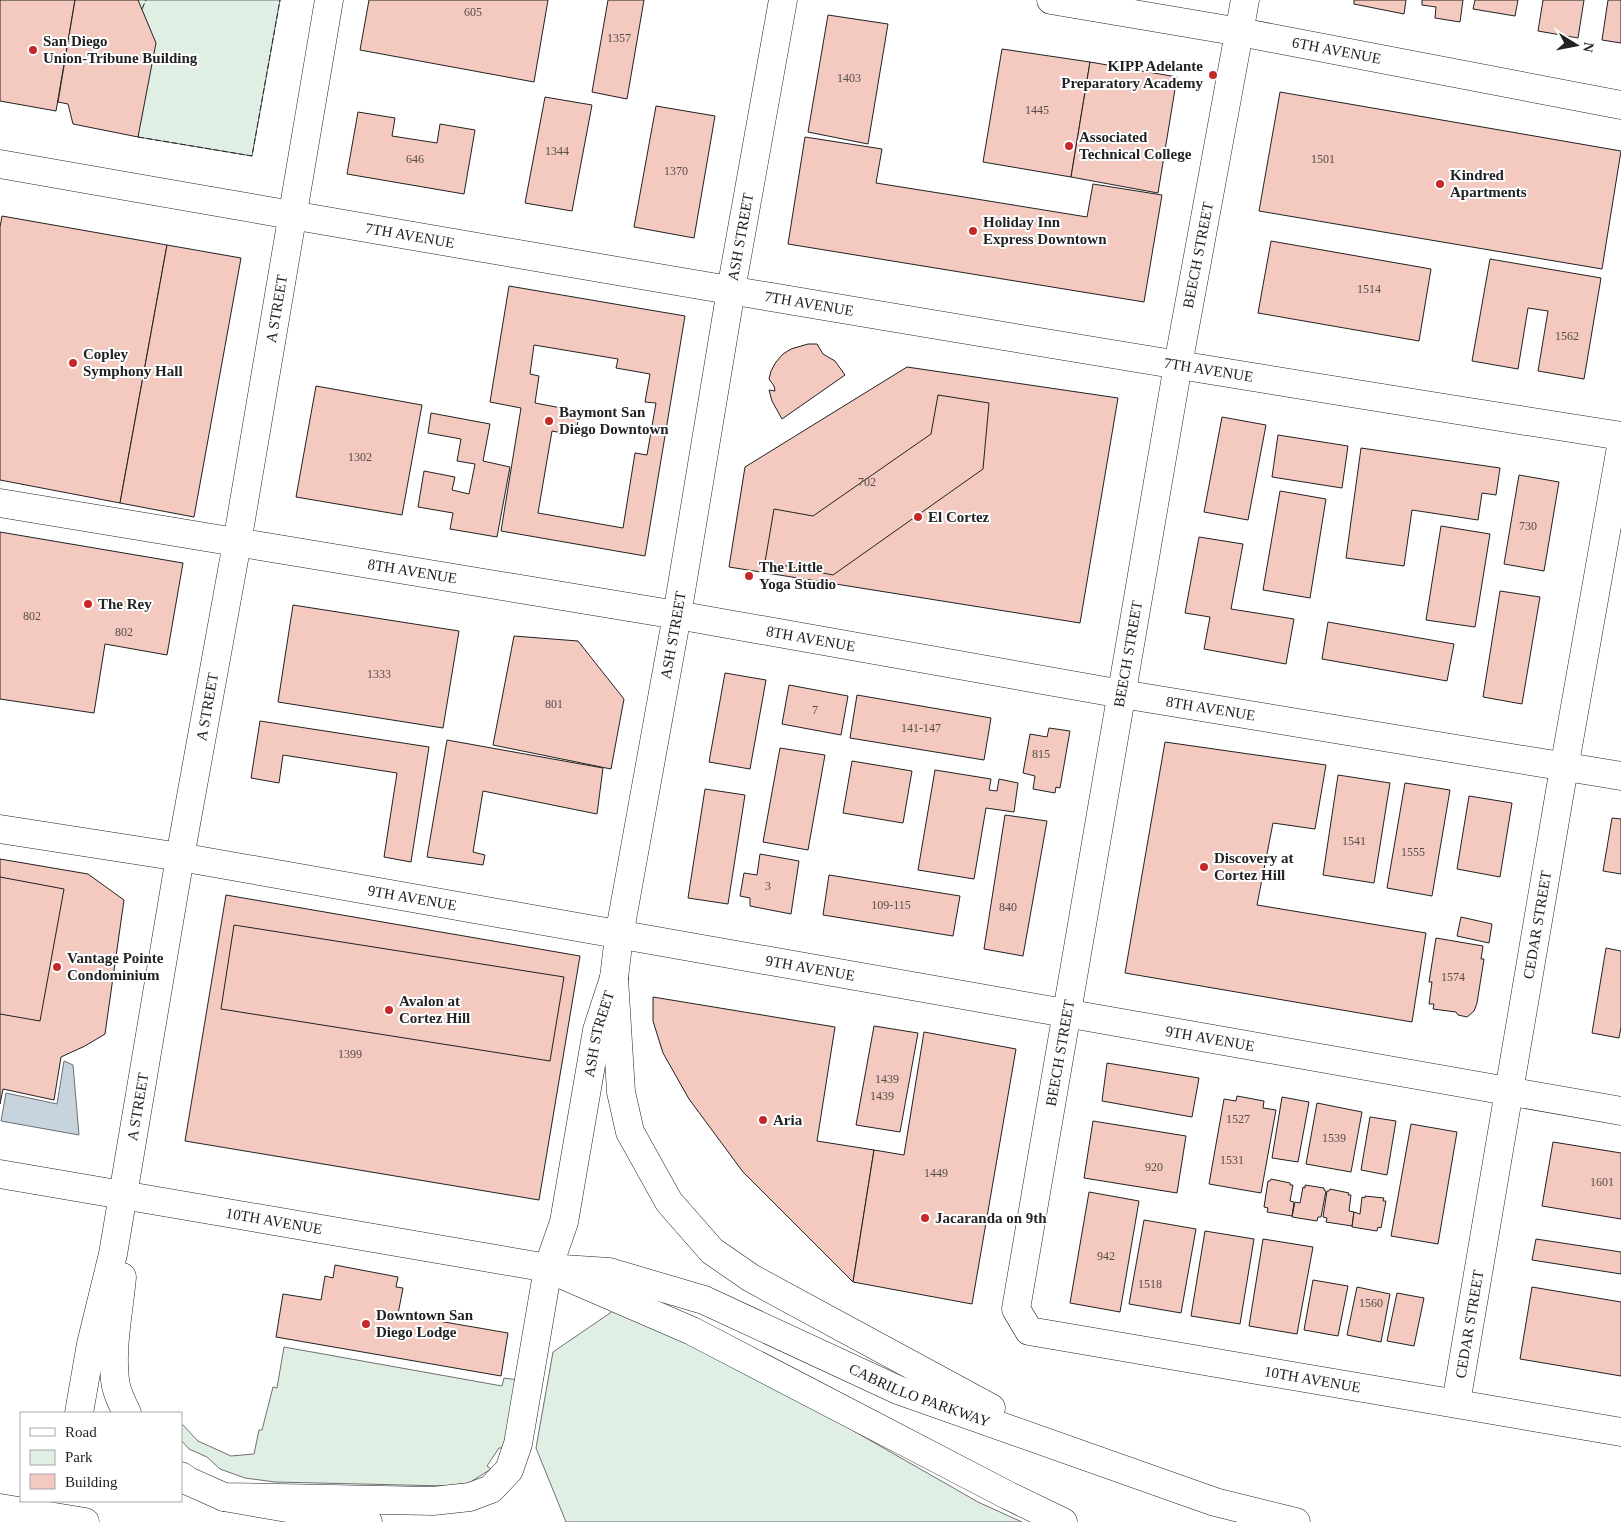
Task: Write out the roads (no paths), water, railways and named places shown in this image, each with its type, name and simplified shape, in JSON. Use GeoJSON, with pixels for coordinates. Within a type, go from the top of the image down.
{"type":"FeatureCollection","features":[{"type":"Feature","properties":{"kind":"main road","name":"A STREET"},"geometry":{"type":"LineString","coordinates":[[79,1412],[91,1344],[113,1254],[124,1195],[180,857],[237,543],[329,0]]}},
{"type":"Feature","properties":{"kind":"main road","name":"ASH STREET"},"geometry":{"type":"LineString","coordinates":[[224,1497],[433,1501],[470,1497],[491,1489],[509,1470],[518,1444],[548,1268],[564,1222],[597,1030],[614,978],[619,936],[677,615],[731,290],[784,0]]}},
{"type":"Feature","properties":{"kind":"main road","name":"6TH AVENUE"},"geometry":{"type":"LineString","coordinates":[[1050,0],[1240,32],[1621,105]]}},
{"type":"Feature","properties":{"kind":"main road","name":"BEECH STREET"},"geometry":{"type":"LineString","coordinates":[[1016,1309],[1178,365],[1245,0]]}},
{"type":"Feature","properties":{"kind":"main road","name":"7TH AVENUE"},"geometry":{"type":"LineString","coordinates":[[0,164],[731,290],[1178,365],[1621,436]]}},
{"type":"Feature","properties":{"kind":"main road","name":"CEDAR STREET"},"geometry":{"type":"LineString","coordinates":[[1456,1403],[1621,447]]}},
{"type":"Feature","properties":{"kind":"main road","name":"8TH AVENUE"},"geometry":{"type":"LineString","coordinates":[[0,503],[677,615],[1122,694],[1621,776]]}},
{"type":"Feature","properties":{"kind":"main road","name":"9TH AVENUE"},"geometry":{"type":"LineString","coordinates":[[0,829],[180,857],[619,936],[1621,1111]]}},
{"type":"Feature","properties":{"kind":"main road"},"geometry":{"type":"LineString","coordinates":[[614,978],[621,1092],[630,1132],[669,1202],[712,1251],[759,1282],[1074,1452]]}},
{"type":"Feature","properties":{"kind":"main road","name":"10TH AVENUE"},"geometry":{"type":"LineString","coordinates":[[0,1174],[548,1268]]}},
{"type":"Feature","properties":{"kind":"main road"},"geometry":{"type":"LineString","coordinates":[[113,1254],[123,1267],[114,1352],[115,1381],[126,1412]]}},
{"type":"Feature","properties":{"kind":"main road"},"geometry":{"type":"LineString","coordinates":[[548,1268],[692,1331],[1009,1496],[1063,1522]]}},
{"type":"Feature","properties":{"kind":"main road","name":"CABRILLO PARKWAY"},"geometry":{"type":"LineString","coordinates":[[548,1268],[609,1272],[704,1300],[898,1390],[1215,1502],[1296,1522]]}},
{"type":"Feature","properties":{"kind":"main road","name":"10TH AVENUE"},"geometry":{"type":"LineString","coordinates":[[1016,1309],[1029,1331],[1621,1432]]}},
{"type":"Feature","properties":{"kind":"main road"},"geometry":{"type":"LineString","coordinates":[[182,1477],[224,1497],[368,1522]]}},
{"type":"Feature","properties":{"kind":"main road"},"geometry":{"type":"LineString","coordinates":[[0,1508],[71,1516]]}},
{"type":"Feature","properties":{"kind":"place","name":"San Diego Union-Tribune Building"},"geometry":{"type":"Point","coordinates":[33,50]}},
{"type":"Feature","properties":{"kind":"place","name":"KIPP Adelante Preparatory Academy"},"geometry":{"type":"Point","coordinates":[1213,75]}},
{"type":"Feature","properties":{"kind":"place","name":"Associated Technical College"},"geometry":{"type":"Point","coordinates":[1069,146]}},
{"type":"Feature","properties":{"kind":"place","name":"Kindred Apartments"},"geometry":{"type":"Point","coordinates":[1440,184]}},
{"type":"Feature","properties":{"kind":"place","name":"Holiday Inn Express Downtown"},"geometry":{"type":"Point","coordinates":[973,231]}},
{"type":"Feature","properties":{"kind":"place","name":"Copley Symphony Hall"},"geometry":{"type":"Point","coordinates":[73,363]}},
{"type":"Feature","properties":{"kind":"place","name":"Baymont San Diego Downtown"},"geometry":{"type":"Point","coordinates":[549,421]}},
{"type":"Feature","properties":{"kind":"place","name":"El Cortez"},"geometry":{"type":"Point","coordinates":[918,517]}},
{"type":"Feature","properties":{"kind":"place","name":"The Little Yoga Studio"},"geometry":{"type":"Point","coordinates":[749,576]}},
{"type":"Feature","properties":{"kind":"place","name":"The Rey"},"geometry":{"type":"Point","coordinates":[88,604]}},
{"type":"Feature","properties":{"kind":"place","name":"Discovery at Cortez Hill"},"geometry":{"type":"Point","coordinates":[1204,867]}},
{"type":"Feature","properties":{"kind":"place","name":"Vantage Pointe Condominium"},"geometry":{"type":"Point","coordinates":[57,967]}},
{"type":"Feature","properties":{"kind":"place","name":"Avalon at Cortez Hill"},"geometry":{"type":"Point","coordinates":[389,1010]}},
{"type":"Feature","properties":{"kind":"place","name":"Aria"},"geometry":{"type":"Point","coordinates":[763,1120]}},
{"type":"Feature","properties":{"kind":"place","name":"Jacaranda on 9th"},"geometry":{"type":"Point","coordinates":[925,1218]}},
{"type":"Feature","properties":{"kind":"place","name":"Downtown San Diego Lodge"},"geometry":{"type":"Point","coordinates":[366,1324]}}]}
